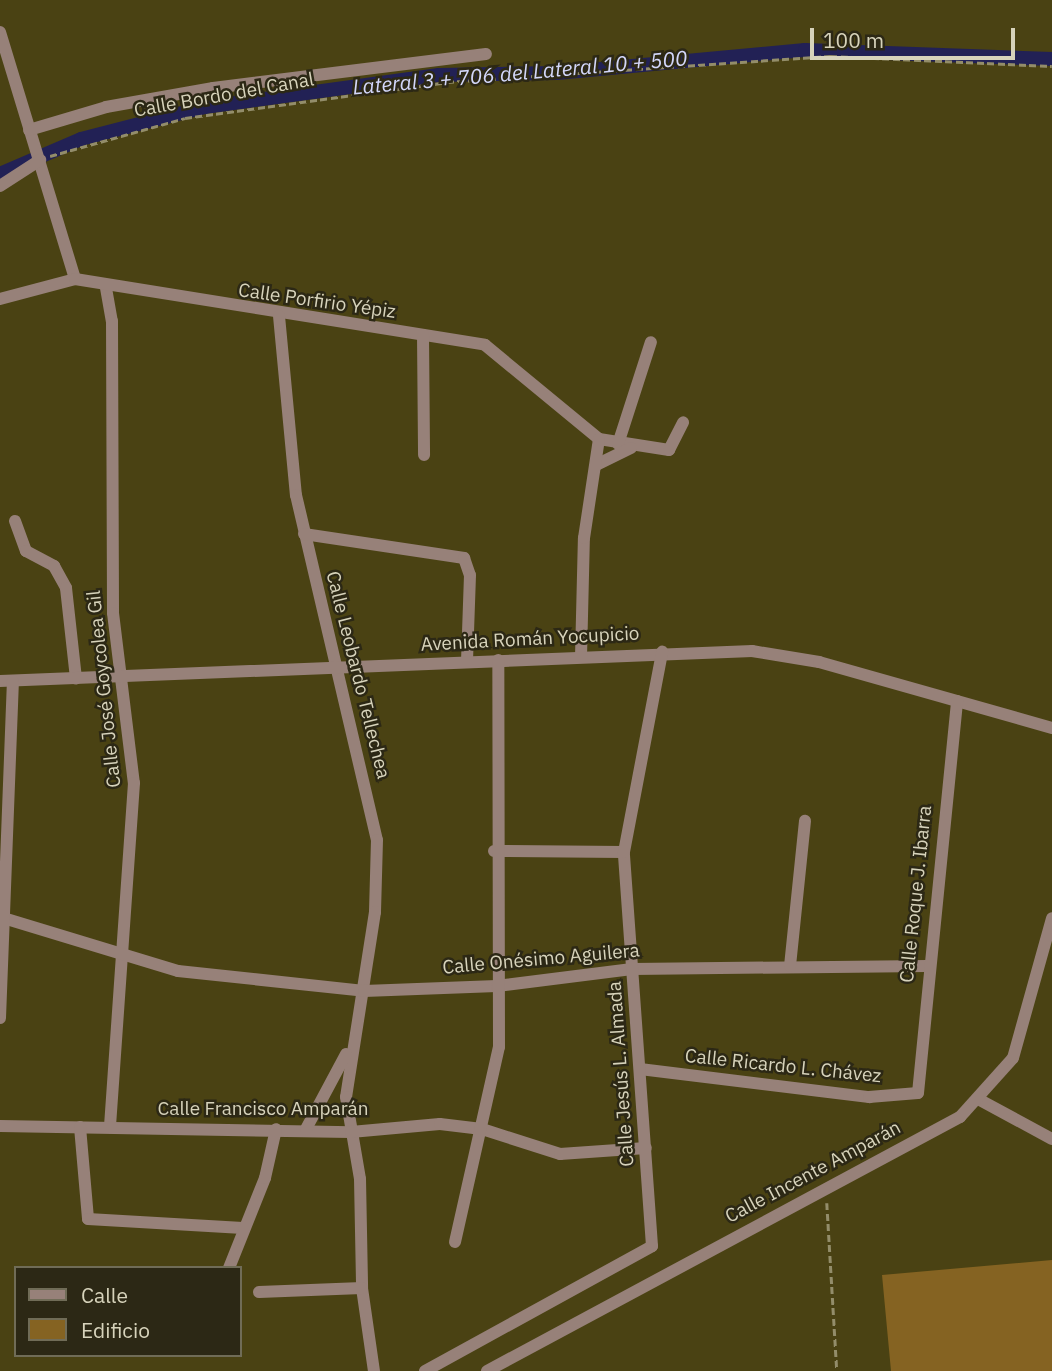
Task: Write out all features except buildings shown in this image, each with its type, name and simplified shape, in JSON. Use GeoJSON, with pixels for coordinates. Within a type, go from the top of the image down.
{"type":"FeatureCollection","features":[{"type":"Feature","properties":{"kind":"street"},"geometry":{"type":"LineString","coordinates":[[0,32],[75,279],[0,299]]}},
{"type":"Feature","properties":{"kind":"street"},"geometry":{"type":"LineString","coordinates":[[31,134],[106,107],[213,88],[486,54]]}},
{"type":"Feature","properties":{"kind":"street"},"geometry":{"type":"LineString","coordinates":[[0,186],[40,160]]}},
{"type":"Feature","properties":{"kind":"street","name":"Calle Porfirio Yépiz"},"geometry":{"type":"LineString","coordinates":[[75,279],[106,288],[279,316],[423,335],[493,348],[599,439]]}},
{"type":"Feature","properties":{"kind":"street","name":"Calle José Goycolea Gil"},"geometry":{"type":"LineString","coordinates":[[106,288],[118,676],[129,713],[134,783],[110,1127]]}},
{"type":"Feature","properties":{"kind":"street","name":"Calle Leobardo Tellechea"},"geometry":{"type":"LineString","coordinates":[[279,316],[304,534],[377,840],[364,991],[353,1042],[346,1097],[361,1187],[362,1288],[374,1371]]}},
{"type":"Feature","properties":{"kind":"street"},"geometry":{"type":"LineString","coordinates":[[423,335],[424,455]]}},
{"type":"Feature","properties":{"kind":"street"},"geometry":{"type":"LineString","coordinates":[[596,465],[625,446],[652,342]]}},
{"type":"Feature","properties":{"kind":"street"},"geometry":{"type":"LineString","coordinates":[[581,657],[584,538],[599,439],[625,446],[672,450],[683,422]]}},
{"type":"Feature","properties":{"kind":"street"},"geometry":{"type":"LineString","coordinates":[[15,521],[26,551],[54,566],[66,588],[76,678]]}},
{"type":"Feature","properties":{"kind":"street"},"geometry":{"type":"LineString","coordinates":[[304,534],[464,558],[470,575],[467,661]]}},
{"type":"Feature","properties":{"kind":"street","name":"Avenida Román Yocupicio"},"geometry":{"type":"LineString","coordinates":[[6,681],[662,652],[800,658],[1052,727]]}},
{"type":"Feature","properties":{"kind":"street","name":"Calle Jesús L. Almada"},"geometry":{"type":"LineString","coordinates":[[425,1371],[652,1246],[624,852],[662,652]]}},
{"type":"Feature","properties":{"kind":"street"},"geometry":{"type":"LineString","coordinates":[[455,1242],[499,1046],[494,851],[498,660]]}},
{"type":"Feature","properties":{"kind":"street"},"geometry":{"type":"LineString","coordinates":[[0,1018],[6,681]]}},
{"type":"Feature","properties":{"kind":"street","name":"Calle Roque J. Ibarra"},"geometry":{"type":"LineString","coordinates":[[919,1091],[927,966],[957,701]]}},
{"type":"Feature","properties":{"kind":"street"},"geometry":{"type":"LineString","coordinates":[[790,966],[805,821]]}},
{"type":"Feature","properties":{"kind":"street"},"geometry":{"type":"LineString","coordinates":[[494,851],[624,852]]}},
{"type":"Feature","properties":{"kind":"street","name":"Calle Onésimo Aguilera"},"geometry":{"type":"LineString","coordinates":[[1,918],[178,971],[364,991],[497,986],[632,969],[927,966]]}},
{"type":"Feature","properties":{"kind":"street","name":"Calle Incente Amparán"},"geometry":{"type":"LineString","coordinates":[[487,1371],[826,1186],[960,1117],[978,1099],[1019,1045],[1052,918]]}},
{"type":"Feature","properties":{"kind":"street","name":"Calle Leobardo Tellechea"},"geometry":{"type":"LineString","coordinates":[[306,1129],[353,1042]]}},
{"type":"Feature","properties":{"kind":"street","name":"Calle Ricardo L. Chávez"},"geometry":{"type":"LineString","coordinates":[[639,1069],[869,1097],[919,1091]]}},
{"type":"Feature","properties":{"kind":"street"},"geometry":{"type":"LineString","coordinates":[[978,1099],[1052,1139]]}},
{"type":"Feature","properties":{"kind":"street","name":"Calle Francisco Amparán"},"geometry":{"type":"LineString","coordinates":[[0,1126],[306,1129],[351,1132],[422,1125],[482,1129],[559,1154],[646,1148]]}},
{"type":"Feature","properties":{"kind":"street"},"geometry":{"type":"LineString","coordinates":[[80,1127],[88,1219],[243,1228]]}},
{"type":"Feature","properties":{"kind":"street"},"geometry":{"type":"LineString","coordinates":[[230,1266],[265,1178],[276,1129]]}},
{"type":"Feature","properties":{"kind":"street"},"geometry":{"type":"LineString","coordinates":[[259,1292],[362,1288]]}},
{"type":"Feature","properties":{"kind":"path","name":"Calle Bordo del Canal"},"geometry":{"type":"LineString","coordinates":[[40,160],[186,118],[447,82],[830,57],[1052,66]]}},
{"type":"Feature","properties":{"kind":"path"},"geometry":{"type":"LineString","coordinates":[[826,1186],[837,1371]]}},
{"type":"Feature","properties":{"kind":"waterway","name":"Lateral 3 + 706 del Lateral 10 + 500"},"geometry":{"type":"LineString","coordinates":[[0,174],[81,139],[205,107],[439,75],[557,73],[805,50],[1052,59]]}}]}
